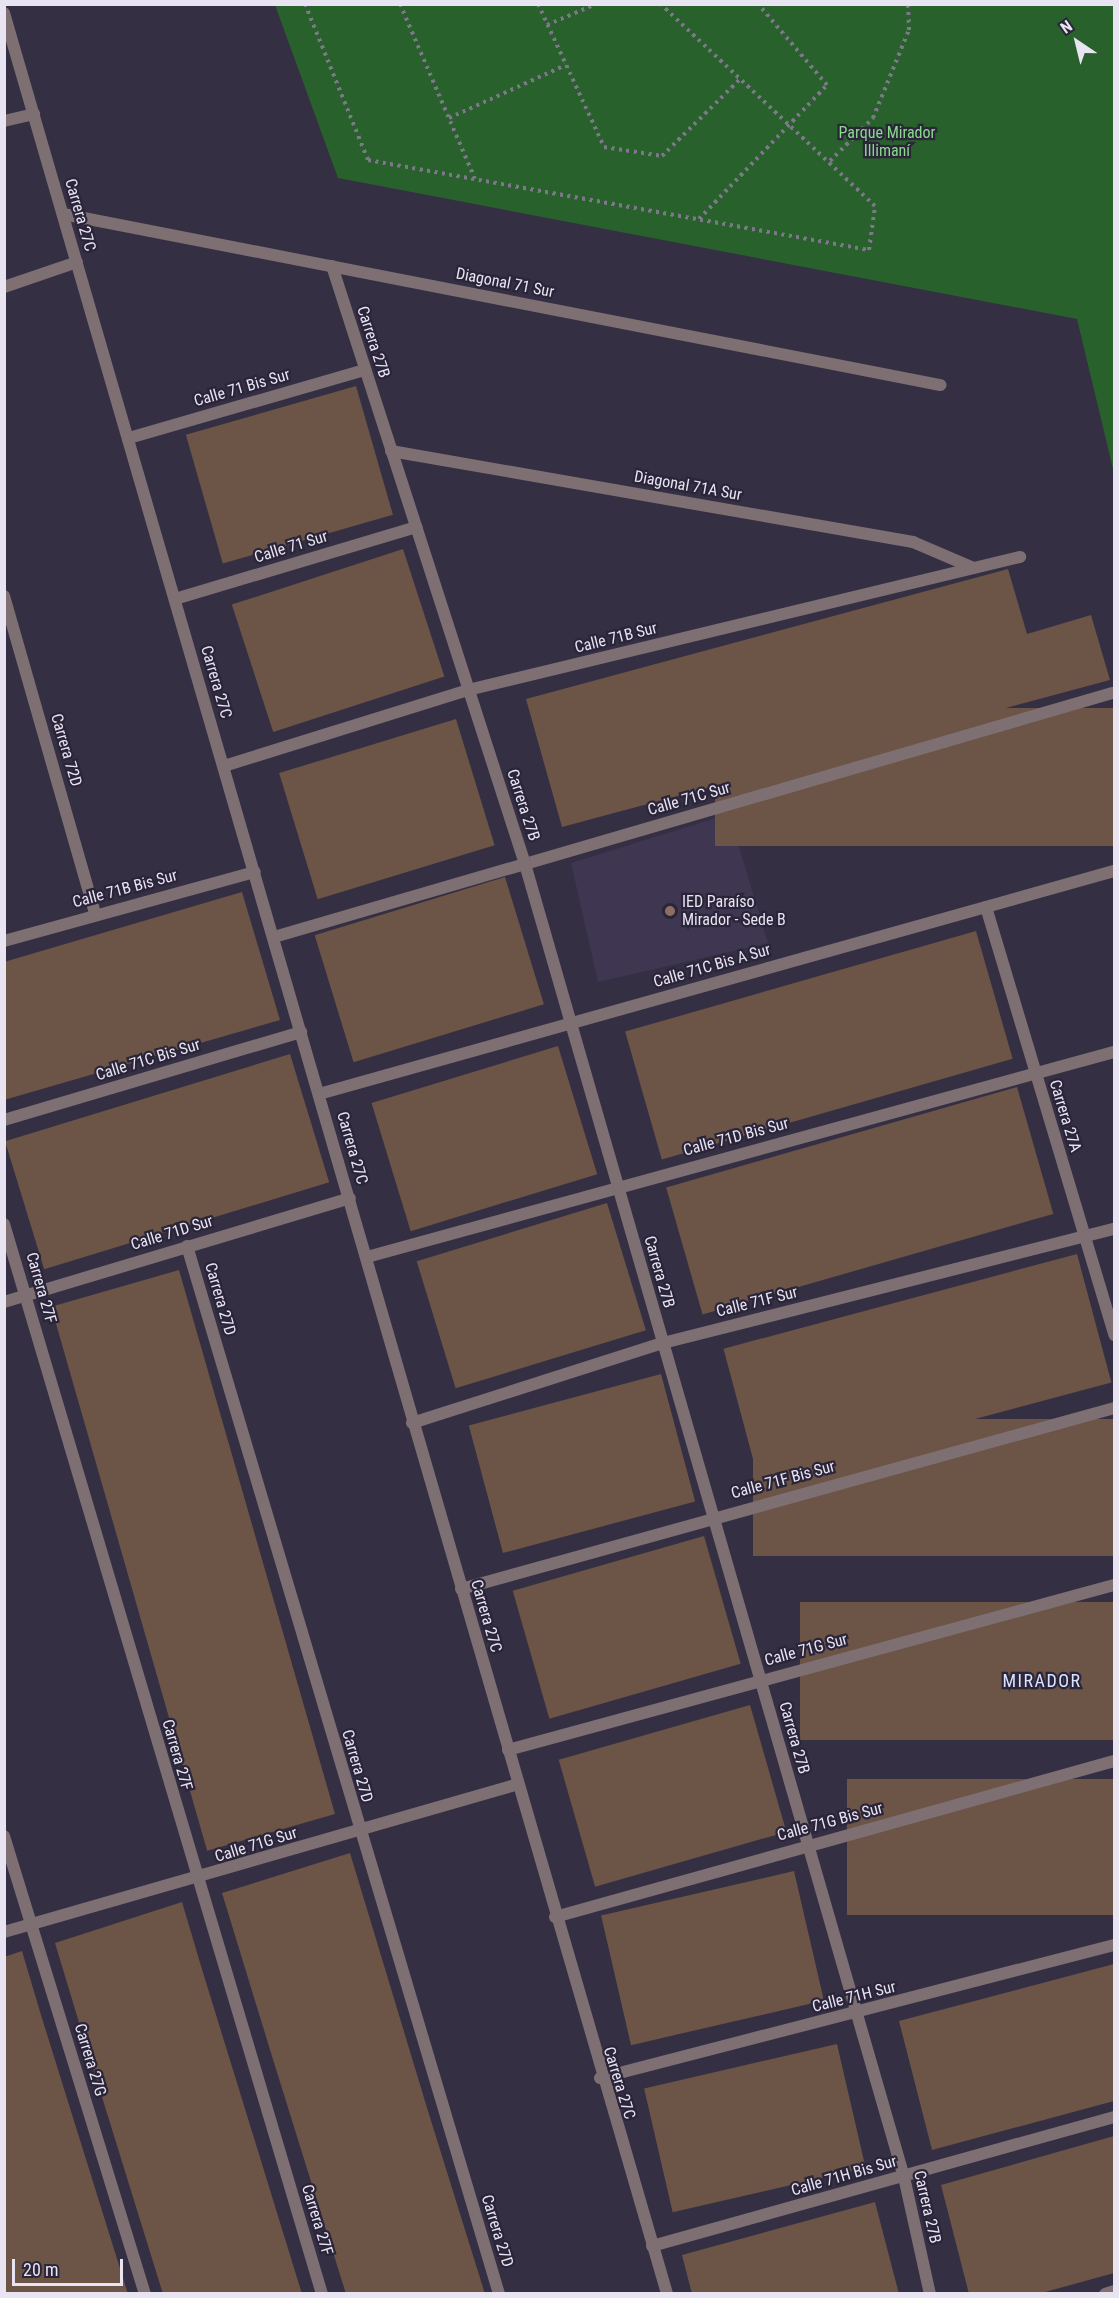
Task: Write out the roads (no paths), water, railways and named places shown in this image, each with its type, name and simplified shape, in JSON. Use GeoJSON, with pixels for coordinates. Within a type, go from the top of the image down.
{"type":"FeatureCollection","features":[{"type":"Feature","properties":{"kind":"street","name":"Carrera 27C"},"geometry":{"type":"LineString","coordinates":[[4,13],[350,1198],[412,1423],[508,1750],[600,2078],[667,2294]]}},
{"type":"Feature","properties":{"kind":"street"},"geometry":{"type":"LineString","coordinates":[[4,121],[34,114]]}},
{"type":"Feature","properties":{"kind":"street","name":"Diagonal 71 Sur"},"geometry":{"type":"LineString","coordinates":[[63,214],[940,385]]}},
{"type":"Feature","properties":{"kind":"street"},"geometry":{"type":"LineString","coordinates":[[4,287],[77,262]]}},
{"type":"Feature","properties":{"kind":"street","name":"Carrera 27B"},"geometry":{"type":"LineString","coordinates":[[332,266],[525,864],[904,2176],[930,2294]]}},
{"type":"Feature","properties":{"kind":"street","name":"Calle 71 Bis Sur"},"geometry":{"type":"LineString","coordinates":[[129,438],[365,370]]}},
{"type":"Feature","properties":{"kind":"street","name":"Diagonal 71A Sur"},"geometry":{"type":"LineString","coordinates":[[391,451],[913,542],[974,568]]}},
{"type":"Feature","properties":{"kind":"street","name":"Calle 71 Sur"},"geometry":{"type":"LineString","coordinates":[[175,599],[416,527]]}},
{"type":"Feature","properties":{"kind":"street","name":"Calle 71B Sur"},"geometry":{"type":"LineString","coordinates":[[224,766],[468,690],[1020,557]]}},
{"type":"Feature","properties":{"kind":"street","name":"Carrera 72D"},"geometry":{"type":"LineString","coordinates":[[4,596],[95,914]]}},
{"type":"Feature","properties":{"kind":"street","name":"Calle 71C Sur"},"geometry":{"type":"LineString","coordinates":[[274,937],[1112,693]]}},
{"type":"Feature","properties":{"kind":"street","name":"Calle 71C Bis A Sur"},"geometry":{"type":"LineString","coordinates":[[319,1094],[1114,871]]}},
{"type":"Feature","properties":{"kind":"street","name":"Calle 71B Bis Sur"},"geometry":{"type":"LineString","coordinates":[[4,941],[95,914],[255,872]]}},
{"type":"Feature","properties":{"kind":"street","name":"Carrera 27A"},"geometry":{"type":"LineString","coordinates":[[986,907],[1114,1335]]}},
{"type":"Feature","properties":{"kind":"street","name":"Calle 71C Bis Sur"},"geometry":{"type":"LineString","coordinates":[[4,1120],[301,1032]]}},
{"type":"Feature","properties":{"kind":"street","name":"Calle 71D Bis Sur"},"geometry":{"type":"LineString","coordinates":[[367,1257],[617,1185],[1114,1052]]}},
{"type":"Feature","properties":{"kind":"street","name":"Calle 71D Sur"},"geometry":{"type":"LineString","coordinates":[[4,1302],[350,1198]]}},
{"type":"Feature","properties":{"kind":"street","name":"Carrera 27F"},"geometry":{"type":"LineString","coordinates":[[4,1224],[196,1880],[322,2294]]}},
{"type":"Feature","properties":{"kind":"street","name":"Calle 71F Sur"},"geometry":{"type":"LineString","coordinates":[[412,1423],[663,1343],[1114,1229]]}},
{"type":"Feature","properties":{"kind":"street","name":"Carrera 27D"},"geometry":{"type":"LineString","coordinates":[[187,1246],[359,1831],[499,2294]]}},
{"type":"Feature","properties":{"kind":"street","name":"Calle 71F Bis Sur"},"geometry":{"type":"LineString","coordinates":[[461,1589],[713,1516],[1114,1408]]}},
{"type":"Feature","properties":{"kind":"street","name":"Calle 71G Sur"},"geometry":{"type":"LineString","coordinates":[[508,1750],[760,1679],[1114,1585]]}},
{"type":"Feature","properties":{"kind":"street","name":"Calle 71G Bis Sur"},"geometry":{"type":"LineString","coordinates":[[555,1917],[1114,1761]]}},
{"type":"Feature","properties":{"kind":"street","name":"Calle 71G Sur"},"geometry":{"type":"LineString","coordinates":[[4,1932],[196,1880],[516,1785]]}},
{"type":"Feature","properties":{"kind":"street","name":"Carrera 27G"},"geometry":{"type":"LineString","coordinates":[[4,1836],[145,2294]]}},
{"type":"Feature","properties":{"kind":"street","name":"Calle 71H Sur"},"geometry":{"type":"LineString","coordinates":[[600,2078],[1114,1945]]}},
{"type":"Feature","properties":{"kind":"street","name":"Calle 71H Bis Sur"},"geometry":{"type":"LineString","coordinates":[[652,2246],[1114,2117]]}},
{"type":"Feature","properties":{"kind":"street"},"geometry":{"type":"LineString","coordinates":[[1105,2294],[1114,2291]]}},
{"type":"Feature","properties":{"kind":"place","name":"IED Paraíso Mirador - Sede B"},"geometry":{"type":"Point","coordinates":[670,911]}},
{"type":"Feature","properties":{"kind":"district","name":"MIRADOR"},"geometry":{"type":"Point","coordinates":[1042,1681]}},
{"type":"Feature","properties":{"kind":"park label","name":"Parque Mirador Illimaní"},"geometry":{"type":"Point","coordinates":[887,142]}}]}
